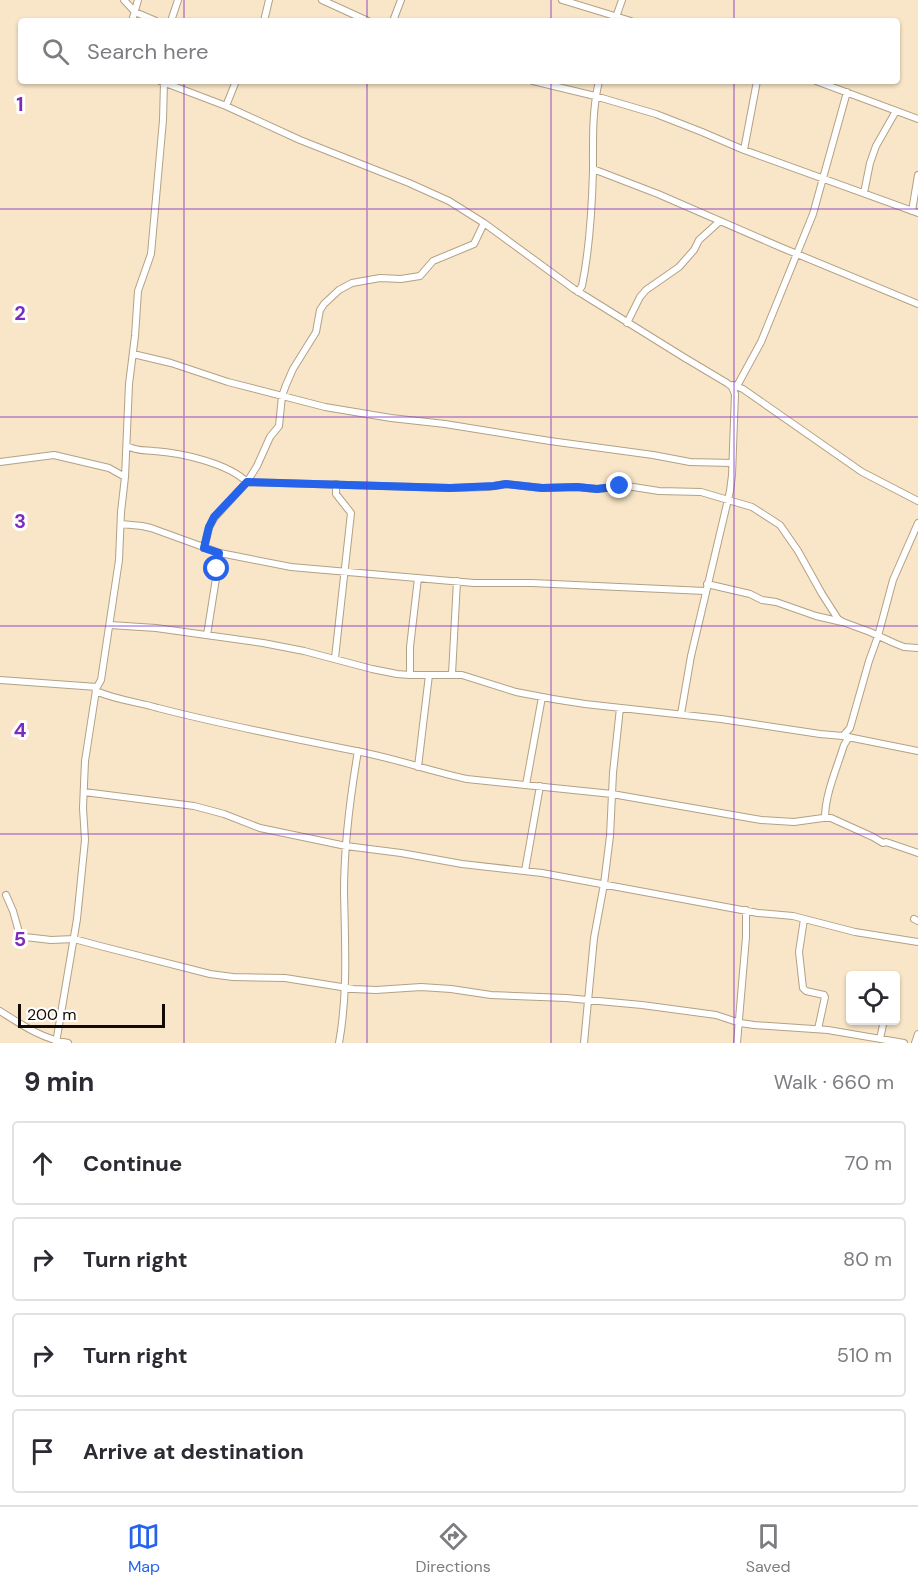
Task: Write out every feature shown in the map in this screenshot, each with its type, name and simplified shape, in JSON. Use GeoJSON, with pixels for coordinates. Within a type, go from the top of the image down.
{"type":"FeatureCollection","features":[{"type":"Feature","properties":{"kind":"street"},"geometry":{"type":"LineString","coordinates":[[124,0],[135,12],[149,18]]}},
{"type":"Feature","properties":{"kind":"street"},"geometry":{"type":"LineString","coordinates":[[133,18],[138,0]]}},
{"type":"Feature","properties":{"kind":"street"},"geometry":{"type":"LineString","coordinates":[[172,18],[178,0]]}},
{"type":"Feature","properties":{"kind":"street"},"geometry":{"type":"LineString","coordinates":[[265,18],[269,0]]}},
{"type":"Feature","properties":{"kind":"street"},"geometry":{"type":"LineString","coordinates":[[322,0],[361,18]]}},
{"type":"Feature","properties":{"kind":"street"},"geometry":{"type":"LineString","coordinates":[[394,18],[401,0]]}},
{"type":"Feature","properties":{"kind":"street"},"geometry":{"type":"LineString","coordinates":[[562,0],[612,18]]}},
{"type":"Feature","properties":{"kind":"street"},"geometry":{"type":"LineString","coordinates":[[615,18],[622,0]]}},
{"type":"Feature","properties":{"kind":"street"},"geometry":{"type":"LineString","coordinates":[[56,1042],[74,939],[84,840],[85,761],[97,689],[101,680],[118,571],[127,446],[127,405],[138,291],[151,254],[163,120],[162,84]]}},
{"type":"Feature","properties":{"kind":"street"},"geometry":{"type":"LineString","coordinates":[[167,84],[226,106],[300,140],[436,195],[484,223],[578,292],[732,387],[735,394],[732,475],[691,656],[681,714]]}},
{"type":"Feature","properties":{"kind":"street"},"geometry":{"type":"LineString","coordinates":[[226,106],[235,84]]}},
{"type":"Feature","properties":{"kind":"street"},"geometry":{"type":"LineString","coordinates":[[545,84],[656,114],[744,150],[915,212],[918,176]]}},
{"type":"Feature","properties":{"kind":"street"},"geometry":{"type":"LineString","coordinates":[[578,292],[582,286],[590,240],[593,122],[598,84]]}},
{"type":"Feature","properties":{"kind":"street"},"geometry":{"type":"LineString","coordinates":[[744,150],[756,84]]}},
{"type":"Feature","properties":{"kind":"street"},"geometry":{"type":"LineString","coordinates":[[824,84],[918,118]]}},
{"type":"Feature","properties":{"kind":"street"},"geometry":{"type":"LineString","coordinates":[[737,386],[761,342],[813,214],[847,92]]}},
{"type":"Feature","properties":{"kind":"street"},"geometry":{"type":"LineString","coordinates":[[864,193],[876,147],[897,111]]}},
{"type":"Feature","properties":{"kind":"street"},"geometry":{"type":"LineString","coordinates":[[593,169],[658,194],[918,304]]}},
{"type":"Feature","properties":{"kind":"street"},"geometry":{"type":"LineString","coordinates":[[627,323],[646,290],[679,267],[694,250],[699,240],[720,220]]}},
{"type":"Feature","properties":{"kind":"street"},"geometry":{"type":"LineString","coordinates":[[204,548],[214,517],[247,482],[270,436],[279,426],[282,396],[293,369],[316,332],[324,304],[339,290],[352,283],[380,278],[401,279],[420,276],[430,262],[474,243],[484,223]]}},
{"type":"Feature","properties":{"kind":"street"},"geometry":{"type":"LineString","coordinates":[[133,354],[325,407],[690,462],[732,463]]}},
{"type":"Feature","properties":{"kind":"street"},"geometry":{"type":"LineString","coordinates":[[727,383],[737,386],[862,472],[918,501]]}},
{"type":"Feature","properties":{"kind":"street"},"geometry":{"type":"LineString","coordinates":[[127,446],[136,450],[154,451],[199,460],[230,471],[247,482],[450,488],[506,484],[542,488],[597,489],[627,486],[659,491],[701,492],[752,507],[782,526],[822,594],[838,619],[843,622]]}},
{"type":"Feature","properties":{"kind":"street"},"geometry":{"type":"LineString","coordinates":[[0,462],[54,455],[109,468],[125,477]]}},
{"type":"Feature","properties":{"kind":"street"},"geometry":{"type":"LineString","coordinates":[[335,658],[351,513],[336,494],[336,484]]}},
{"type":"Feature","properties":{"kind":"street"},"geometry":{"type":"LineString","coordinates":[[825,818],[827,798],[844,745],[849,737],[893,580],[918,523]]}},
{"type":"Feature","properties":{"kind":"street"},"geometry":{"type":"LineString","coordinates":[[121,525],[151,528],[219,553],[291,567],[457,581],[706,587],[750,594],[762,600],[843,622],[904,646],[918,648]]}},
{"type":"Feature","properties":{"kind":"street"},"geometry":{"type":"LineString","coordinates":[[207,634],[219,553]]}},
{"type":"Feature","properties":{"kind":"street"},"geometry":{"type":"LineString","coordinates":[[410,675],[410,647],[418,578]]}},
{"type":"Feature","properties":{"kind":"street"},"geometry":{"type":"LineString","coordinates":[[452,674],[457,581]]}},
{"type":"Feature","properties":{"kind":"street"},"geometry":{"type":"LineString","coordinates":[[110,624],[207,634],[335,658],[372,669],[410,675],[452,674],[471,677],[516,692],[542,697],[849,737],[918,751]]}},
{"type":"Feature","properties":{"kind":"street"},"geometry":{"type":"LineString","coordinates":[[418,767],[429,675]]}},
{"type":"Feature","properties":{"kind":"street"},"geometry":{"type":"LineString","coordinates":[[0,680],[97,689],[108,696],[241,729],[358,751],[467,779],[612,794],[761,820],[794,822],[825,818],[840,821],[883,843],[918,853]]}},
{"type":"Feature","properties":{"kind":"street"},"geometry":{"type":"LineString","coordinates":[[526,785],[542,697]]}},
{"type":"Feature","properties":{"kind":"street"},"geometry":{"type":"LineString","coordinates":[[584,1043],[594,938],[610,836],[620,708]]}},
{"type":"Feature","properties":{"kind":"street"},"geometry":{"type":"LineString","coordinates":[[849,737],[850,728]]}},
{"type":"Feature","properties":{"kind":"street"},"geometry":{"type":"LineString","coordinates":[[339,1043],[345,987],[346,846],[350,796],[358,751]]}},
{"type":"Feature","properties":{"kind":"street"},"geometry":{"type":"LineString","coordinates":[[525,871],[540,786]]}},
{"type":"Feature","properties":{"kind":"street"},"geometry":{"type":"LineString","coordinates":[[84,792],[194,806],[224,814],[260,828],[346,846],[604,884],[804,919],[846,930],[918,942]]}},
{"type":"Feature","properties":{"kind":"street"},"geometry":{"type":"LineString","coordinates":[[6,895],[21,935],[51,940],[74,939],[210,974],[285,978],[376,990],[421,987],[491,995],[588,1000],[716,1015],[740,1023],[776,1028],[845,1032],[904,1043]]}},
{"type":"Feature","properties":{"kind":"street"},"geometry":{"type":"LineString","coordinates":[[737,1043],[746,937],[746,910]]}},
{"type":"Feature","properties":{"kind":"street"},"geometry":{"type":"LineString","coordinates":[[804,919],[799,952],[802,988],[825,997],[818,1029]]}},
{"type":"Feature","properties":{"kind":"street"},"geometry":{"type":"LineString","coordinates":[[0,1011],[30,1030],[56,1042],[68,1043]]}},
{"type":"Feature","properties":{"kind":"street"},"geometry":{"type":"LineString","coordinates":[[880,1039],[883,1025]]}},
{"type":"Feature","properties":{"kind":"street"},"geometry":{"type":"LineString","coordinates":[[915,1043],[918,1034]]}},
{"type":"Feature","properties":{"kind":"route"},"geometry":{"type":"LineString","coordinates":[[217,569],[219,553],[204,548],[209,527],[214,517],[247,482],[450,488],[506,484],[542,488],[597,489],[620,486]]}}]}
